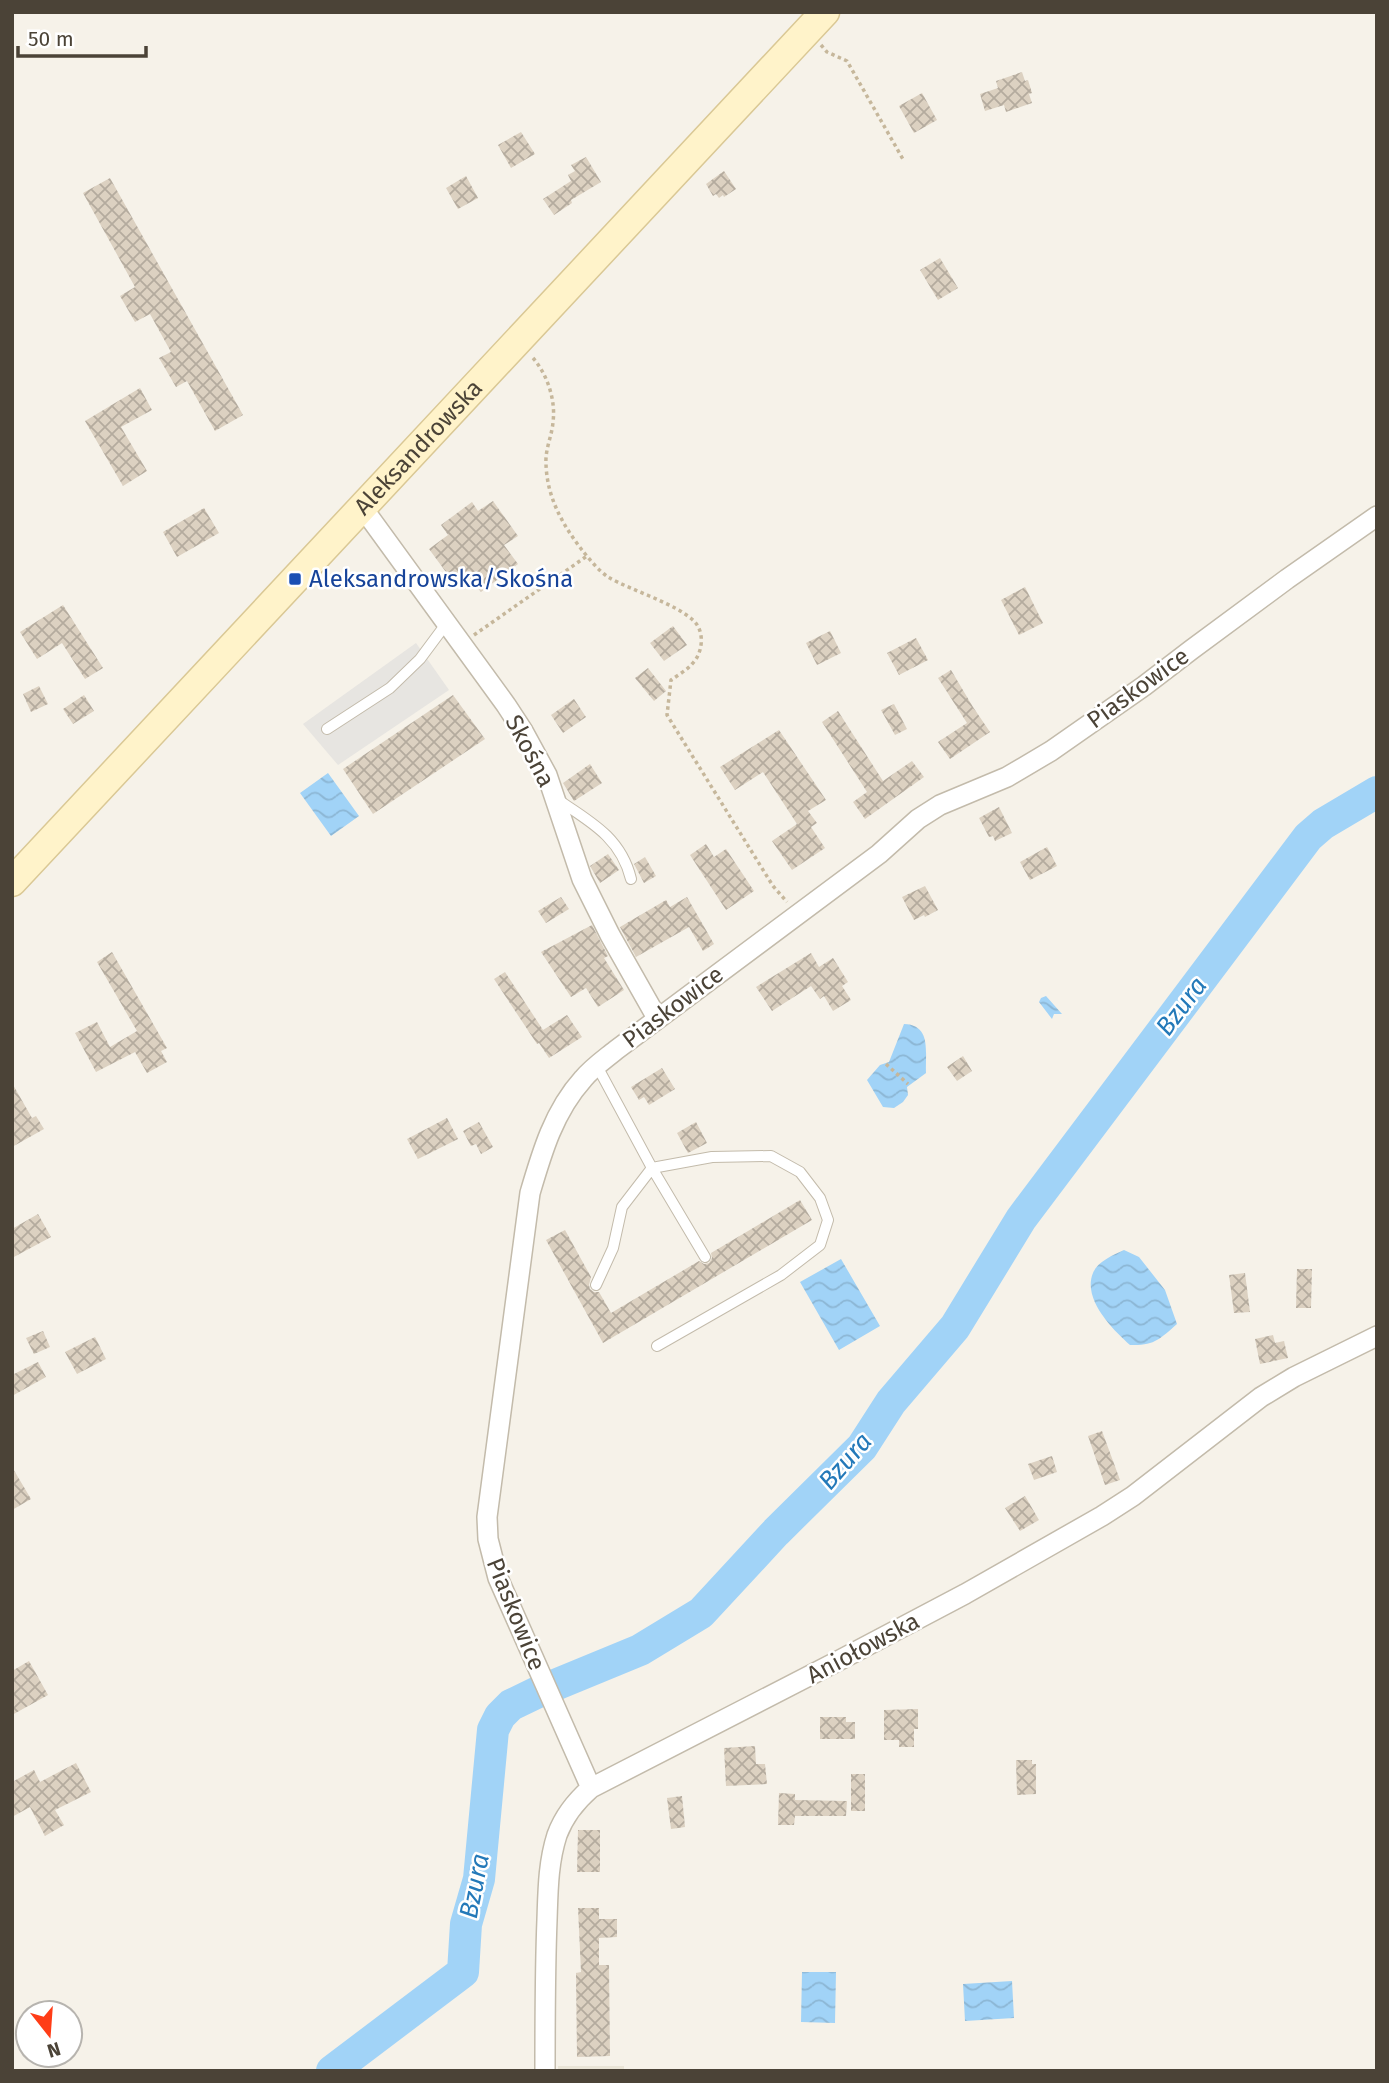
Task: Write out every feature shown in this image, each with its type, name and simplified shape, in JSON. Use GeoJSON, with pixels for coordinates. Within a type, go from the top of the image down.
{"type":"FeatureCollection","features":[{"type":"Feature","properties":{"kind":"main road","name":"Aleksandrowska"},"geometry":{"type":"LineString","coordinates":[[12,883],[817,21]]}},
{"type":"Feature","properties":{"kind":"street","name":"Skośna"},"geometry":{"type":"LineString","coordinates":[[362,507],[523,731],[544,768],[582,879],[657,1017]]}},
{"type":"Feature","properties":{"kind":"street","name":"Piaskowice"},"geometry":{"type":"LineString","coordinates":[[591,1788],[498,1578],[488,1539],[487,1517],[530,1193],[541,1155],[556,1119],[583,1078],[597,1066],[657,1017],[879,854],[918,820],[940,805],[1007,778],[1051,751],[1377,516]]}},
{"type":"Feature","properties":{"kind":"street","name":"Aniołowska"},"geometry":{"type":"LineString","coordinates":[[545,2071],[551,1855],[565,1816],[580,1797],[591,1788],[965,1594],[1102,1516],[1133,1496],[1261,1398],[1294,1377],[1377,1336]]}},
{"type":"Feature","properties":{"kind":"lane"},"geometry":{"type":"LineString","coordinates":[[327,729],[390,688],[421,659],[446,624]]}},
{"type":"Feature","properties":{"kind":"lane"},"geometry":{"type":"LineString","coordinates":[[555,798],[606,833],[620,851],[631,879]]}},
{"type":"Feature","properties":{"kind":"lane"},"geometry":{"type":"LineString","coordinates":[[597,1066],[652,1168],[705,1257]]}},
{"type":"Feature","properties":{"kind":"lane"},"geometry":{"type":"LineString","coordinates":[[596,1285],[613,1248],[622,1207],[652,1168],[712,1157],[771,1156],[800,1172],[820,1198],[828,1220],[820,1245],[781,1275],[657,1346]]}},
{"type":"Feature","properties":{"kind":"path"},"geometry":{"type":"LineString","coordinates":[[817,21],[827,52],[847,61],[904,161]]}},
{"type":"Feature","properties":{"kind":"path"},"geometry":{"type":"LineString","coordinates":[[518,340],[541,366],[554,403],[546,464],[548,488],[558,516],[587,556],[606,575],[694,621],[702,648],[693,663],[671,680],[667,715],[772,886],[797,915]]}},
{"type":"Feature","properties":{"kind":"path"},"geometry":{"type":"LineString","coordinates":[[461,645],[587,556]]}},
{"type":"Feature","properties":{"kind":"path"},"geometry":{"type":"LineString","coordinates":[[886,1064],[908,1084]]}},
{"type":"Feature","properties":{"kind":"shaded area"},"geometry":{"type":"Polygon","coordinates":[[[416,643],[449,690],[338,765],[303,724],[416,643]]]}},
{"type":"Feature","properties":{"kind":"shaded area"},"geometry":{"type":"Polygon","coordinates":[[[558,2066],[624,2066],[624,2071],[558,2071],[558,2066]]]}},
{"type":"Feature","properties":{"kind":"water"},"geometry":{"type":"Polygon","coordinates":[[[328,773],[359,816],[331,836],[300,793],[328,773]]]}},
{"type":"Feature","properties":{"kind":"water"},"geometry":{"type":"Polygon","coordinates":[[[1046,996],[1062,1014],[1054,1014],[1052,1019],[1039,1002],[1046,996]]]}},
{"type":"Feature","properties":{"kind":"water"},"geometry":{"type":"Polygon","coordinates":[[[904,1024],[919,1029],[923,1034],[926,1073],[907,1087],[908,1095],[903,1102],[894,1108],[883,1107],[867,1080],[880,1065],[889,1062],[904,1024]]]}},
{"type":"Feature","properties":{"kind":"water"},"geometry":{"type":"Polygon","coordinates":[[[1124,1250],[1139,1257],[1165,1290],[1177,1324],[1151,1343],[1130,1345],[1101,1313],[1092,1293],[1091,1283],[1095,1269],[1106,1259],[1124,1250]]]}},
{"type":"Feature","properties":{"kind":"water"},"geometry":{"type":"Polygon","coordinates":[[[841,1259],[880,1326],[839,1350],[800,1282],[841,1259]]]}},
{"type":"Feature","properties":{"kind":"water"},"geometry":{"type":"Polygon","coordinates":[[[802,1972],[836,1972],[835,2023],[801,2022],[802,1972]]]}},
{"type":"Feature","properties":{"kind":"water"},"geometry":{"type":"Polygon","coordinates":[[[1012,1981],[1014,2018],[965,2021],[963,1984],[1012,1981]]]}},
{"type":"Feature","properties":{"kind":"building"},"geometry":{"type":"Polygon","coordinates":[[[1022,72],[1025,81],[1028,80],[1032,103],[1006,112],[1004,105],[985,111],[980,94],[998,88],[996,81],[1022,72]]]}},
{"type":"Feature","properties":{"kind":"building"},"geometry":{"type":"Polygon","coordinates":[[[922,93],[937,120],[914,133],[899,106],[922,93]]]}},
{"type":"Feature","properties":{"kind":"building"},"geometry":{"type":"Polygon","coordinates":[[[521,132],[535,154],[511,168],[498,145],[521,132]]]}},
{"type":"Feature","properties":{"kind":"building"},"geometry":{"type":"Polygon","coordinates":[[[586,157],[601,182],[571,200],[572,203],[554,215],[543,199],[571,181],[568,175],[575,171],[571,165],[586,157]]]}},
{"type":"Feature","properties":{"kind":"building"},"geometry":{"type":"Polygon","coordinates":[[[724,171],[736,189],[719,198],[716,194],[713,196],[706,184],[724,171]]]}},
{"type":"Feature","properties":{"kind":"building"},"geometry":{"type":"Polygon","coordinates":[[[466,176],[478,198],[458,209],[446,188],[466,176]]]}},
{"type":"Feature","properties":{"kind":"building"},"geometry":{"type":"Polygon","coordinates":[[[110,178],[243,415],[215,431],[187,381],[176,387],[159,358],[171,352],[150,314],[135,322],[120,296],[135,287],[83,193],[110,178]]]}},
{"type":"Feature","properties":{"kind":"building"},"geometry":{"type":"Polygon","coordinates":[[[940,258],[958,288],[938,300],[920,270],[940,258]]]}},
{"type":"Feature","properties":{"kind":"building"},"geometry":{"type":"Polygon","coordinates":[[[140,388],[152,410],[121,427],[147,471],[123,486],[85,421],[140,388]]]}},
{"type":"Feature","properties":{"kind":"building"},"geometry":{"type":"Polygon","coordinates":[[[493,501],[518,536],[504,545],[518,564],[481,592],[467,574],[454,583],[429,549],[448,535],[441,525],[472,502],[478,511],[493,501]]]}},
{"type":"Feature","properties":{"kind":"building"},"geometry":{"type":"Polygon","coordinates":[[[204,508],[219,533],[177,557],[163,532],[204,508]]]}},
{"type":"Feature","properties":{"kind":"building"},"geometry":{"type":"Polygon","coordinates":[[[1025,587],[1043,623],[1019,635],[1001,600],[1025,587]]]}},
{"type":"Feature","properties":{"kind":"building"},"geometry":{"type":"Polygon","coordinates":[[[63,605],[103,668],[85,679],[62,643],[37,659],[20,632],[63,605]]]}},
{"type":"Feature","properties":{"kind":"building"},"geometry":{"type":"Polygon","coordinates":[[[673,626],[687,645],[664,661],[650,643],[673,626]]]}},
{"type":"Feature","properties":{"kind":"building"},"geometry":{"type":"Polygon","coordinates":[[[830,631],[841,653],[817,665],[806,643],[830,631]]]}},
{"type":"Feature","properties":{"kind":"building"},"geometry":{"type":"Polygon","coordinates":[[[916,638],[928,660],[899,675],[887,653],[916,638]]]}},
{"type":"Feature","properties":{"kind":"building"},"geometry":{"type":"Polygon","coordinates":[[[648,668],[666,691],[654,701],[635,678],[648,668]]]}},
{"type":"Feature","properties":{"kind":"building"},"geometry":{"type":"Polygon","coordinates":[[[951,670],[990,732],[950,759],[938,742],[967,723],[938,678],[951,670]]]}},
{"type":"Feature","properties":{"kind":"building"},"geometry":{"type":"Polygon","coordinates":[[[39,686],[48,704],[31,712],[23,694],[39,686]]]}},
{"type":"Feature","properties":{"kind":"building"},"geometry":{"type":"Polygon","coordinates":[[[84,695],[94,711],[73,724],[63,709],[84,695]]]}},
{"type":"Feature","properties":{"kind":"building"},"geometry":{"type":"Polygon","coordinates":[[[453,695],[485,739],[373,814],[343,769],[453,695]]]}},
{"type":"Feature","properties":{"kind":"building"},"geometry":{"type":"Polygon","coordinates":[[[574,699],[586,717],[563,733],[551,715],[574,699]]]}},
{"type":"Feature","properties":{"kind":"building"},"geometry":{"type":"Polygon","coordinates":[[[894,704],[907,729],[895,735],[881,710],[894,704]]]}},
{"type":"Feature","properties":{"kind":"building"},"geometry":{"type":"Polygon","coordinates":[[[838,711],[883,781],[912,761],[924,777],[865,819],[853,802],[867,792],[822,722],[838,711]]]}},
{"type":"Feature","properties":{"kind":"building"},"geometry":{"type":"Polygon","coordinates":[[[779,730],[826,800],[808,811],[817,823],[811,827],[825,848],[792,870],[772,841],[797,824],[763,772],[735,790],[720,767],[779,730]]]}},
{"type":"Feature","properties":{"kind":"building"},"geometry":{"type":"Polygon","coordinates":[[[590,764],[602,783],[574,801],[563,783],[590,764]]]}},
{"type":"Feature","properties":{"kind":"building"},"geometry":{"type":"Polygon","coordinates":[[[999,807],[1012,833],[995,841],[993,836],[989,837],[979,818],[999,807]]]}},
{"type":"Feature","properties":{"kind":"building"},"geometry":{"type":"Polygon","coordinates":[[[706,844],[714,857],[726,849],[754,891],[726,910],[690,855],[706,844]]]}},
{"type":"Feature","properties":{"kind":"building"},"geometry":{"type":"Polygon","coordinates":[[[1047,847],[1057,866],[1030,880],[1020,862],[1047,847]]]}},
{"type":"Feature","properties":{"kind":"building"},"geometry":{"type":"Polygon","coordinates":[[[608,854],[619,870],[600,883],[590,866],[608,854]]]}},
{"type":"Feature","properties":{"kind":"building"},"geometry":{"type":"Polygon","coordinates":[[[645,857],[656,876],[644,883],[634,864],[645,857]]]}},
{"type":"Feature","properties":{"kind":"building"},"geometry":{"type":"Polygon","coordinates":[[[925,886],[938,910],[914,920],[902,897],[925,886]]]}},
{"type":"Feature","properties":{"kind":"building"},"geometry":{"type":"Polygon","coordinates":[[[561,897],[569,909],[546,923],[538,911],[561,897]]]}},
{"type":"Feature","properties":{"kind":"building"},"geometry":{"type":"Polygon","coordinates":[[[687,897],[714,944],[703,951],[689,927],[636,957],[620,927],[666,900],[670,907],[687,897]]]}},
{"type":"Feature","properties":{"kind":"building"},"geometry":{"type":"Polygon","coordinates":[[[592,925],[608,956],[604,958],[624,990],[598,1007],[586,988],[571,997],[541,952],[592,925]]]}},
{"type":"Feature","properties":{"kind":"building"},"geometry":{"type":"Polygon","coordinates":[[[112,952],[167,1048],[161,1051],[167,1062],[147,1073],[135,1052],[96,1072],[75,1033],[97,1022],[110,1047],[137,1031],[97,962],[112,952]]]}},
{"type":"Feature","properties":{"kind":"building"},"geometry":{"type":"Polygon","coordinates":[[[811,953],[819,967],[833,958],[848,982],[842,986],[851,1000],[833,1011],[824,996],[820,999],[811,986],[772,1011],[756,987],[811,953]]]}},
{"type":"Feature","properties":{"kind":"building"},"geometry":{"type":"Polygon","coordinates":[[[505,972],[543,1030],[567,1015],[582,1037],[549,1058],[494,979],[505,972]]]}},
{"type":"Feature","properties":{"kind":"building"},"geometry":{"type":"Polygon","coordinates":[[[963,1056],[972,1071],[957,1081],[947,1067],[963,1056]]]}},
{"type":"Feature","properties":{"kind":"building"},"geometry":{"type":"Polygon","coordinates":[[[662,1068],[675,1089],[649,1105],[644,1097],[639,1100],[631,1087],[662,1068]]]}},
{"type":"Feature","properties":{"kind":"building"},"geometry":{"type":"Polygon","coordinates":[[[12,1083],[32,1118],[36,1116],[44,1129],[12,1147],[12,1083]]]}},
{"type":"Feature","properties":{"kind":"building"},"geometry":{"type":"Polygon","coordinates":[[[447,1118],[458,1139],[418,1159],[407,1139],[447,1118]]]}},
{"type":"Feature","properties":{"kind":"building"},"geometry":{"type":"Polygon","coordinates":[[[479,1122],[493,1147],[481,1154],[476,1144],[471,1146],[463,1131],[479,1122]]]}},
{"type":"Feature","properties":{"kind":"building"},"geometry":{"type":"Polygon","coordinates":[[[696,1122],[707,1143],[688,1153],[677,1133],[696,1122]]]}},
{"type":"Feature","properties":{"kind":"building"},"geometry":{"type":"Polygon","coordinates":[[[800,1200],[812,1220],[603,1343],[546,1240],[565,1230],[591,1277],[590,1289],[599,1292],[611,1313],[699,1261],[709,1263],[711,1253],[800,1200]]]}},
{"type":"Feature","properties":{"kind":"building"},"geometry":{"type":"Polygon","coordinates":[[[38,1214],[51,1237],[12,1258],[12,1229],[38,1214]]]}},
{"type":"Feature","properties":{"kind":"building"},"geometry":{"type":"Polygon","coordinates":[[[1297,1269],[1312,1269],[1311,1308],[1296,1308],[1297,1269]]]}},
{"type":"Feature","properties":{"kind":"building"},"geometry":{"type":"Polygon","coordinates":[[[1245,1273],[1250,1312],[1234,1313],[1229,1275],[1245,1273]]]}},
{"type":"Feature","properties":{"kind":"building"},"geometry":{"type":"Polygon","coordinates":[[[43,1331],[50,1347],[34,1354],[26,1338],[43,1331]]]}},
{"type":"Feature","properties":{"kind":"building"},"geometry":{"type":"Polygon","coordinates":[[[1273,1335],[1275,1343],[1284,1341],[1288,1358],[1260,1364],[1255,1339],[1273,1335]]]}},
{"type":"Feature","properties":{"kind":"building"},"geometry":{"type":"Polygon","coordinates":[[[95,1337],[106,1359],[77,1374],[65,1352],[95,1337]]]}},
{"type":"Feature","properties":{"kind":"building"},"geometry":{"type":"Polygon","coordinates":[[[38,1362],[46,1377],[12,1396],[12,1375],[38,1362]]]}},
{"type":"Feature","properties":{"kind":"building"},"geometry":{"type":"Polygon","coordinates":[[[1102,1431],[1120,1480],[1105,1485],[1088,1436],[1102,1431]]]}},
{"type":"Feature","properties":{"kind":"building"},"geometry":{"type":"Polygon","coordinates":[[[1052,1456],[1057,1472],[1034,1480],[1028,1464],[1052,1456]]]}},
{"type":"Feature","properties":{"kind":"building"},"geometry":{"type":"Polygon","coordinates":[[[12,1467],[31,1499],[12,1510],[12,1467]]]}},
{"type":"Feature","properties":{"kind":"building"},"geometry":{"type":"Polygon","coordinates":[[[1025,1496],[1039,1520],[1020,1531],[1005,1508],[1025,1496]]]}},
{"type":"Feature","properties":{"kind":"building"},"geometry":{"type":"Polygon","coordinates":[[[29,1661],[48,1695],[12,1715],[12,1671],[29,1661]]]}},
{"type":"Feature","properties":{"kind":"building"},"geometry":{"type":"Polygon","coordinates":[[[918,1709],[914,1747],[899,1747],[899,1740],[884,1740],[884,1710],[918,1709]]]}},
{"type":"Feature","properties":{"kind":"building"},"geometry":{"type":"Polygon","coordinates":[[[820,1717],[846,1717],[846,1722],[855,1722],[855,1739],[820,1739],[820,1717]]]}},
{"type":"Feature","properties":{"kind":"building"},"geometry":{"type":"Polygon","coordinates":[[[755,1746],[756,1764],[765,1764],[767,1784],[726,1786],[724,1748],[755,1746]]]}},
{"type":"Feature","properties":{"kind":"building"},"geometry":{"type":"Polygon","coordinates":[[[1016,1760],[1032,1760],[1032,1764],[1036,1764],[1036,1794],[1017,1795],[1016,1760]]]}},
{"type":"Feature","properties":{"kind":"building"},"geometry":{"type":"Polygon","coordinates":[[[76,1763],[91,1792],[55,1810],[64,1825],[45,1836],[30,1807],[12,1817],[12,1782],[34,1770],[40,1782],[76,1763]]]}},
{"type":"Feature","properties":{"kind":"building"},"geometry":{"type":"Polygon","coordinates":[[[851,1774],[865,1774],[865,1811],[851,1811],[851,1774]]]}},
{"type":"Feature","properties":{"kind":"building"},"geometry":{"type":"Polygon","coordinates":[[[779,1793],[795,1794],[795,1800],[847,1801],[846,1816],[795,1816],[794,1825],[778,1825],[779,1793]]]}},
{"type":"Feature","properties":{"kind":"building"},"geometry":{"type":"Polygon","coordinates":[[[682,1796],[685,1827],[671,1829],[667,1798],[682,1796]]]}},
{"type":"Feature","properties":{"kind":"building"},"geometry":{"type":"Polygon","coordinates":[[[578,1830],[600,1830],[600,1872],[577,1872],[578,1830]]]}},
{"type":"Feature","properties":{"kind":"building"},"geometry":{"type":"Polygon","coordinates":[[[578,1908],[599,1908],[599,1919],[617,1919],[617,1937],[599,1938],[599,1965],[609,1965],[610,2056],[577,2057],[576,1973],[581,1972],[578,1908]]]}},
{"type":"Feature","properties":{"kind":"waterway","name":"Bzura"},"geometry":{"type":"LineString","coordinates":[[332,2071],[463,1972],[466,1924],[479,1879],[493,1730],[500,1716],[511,1705],[538,1692],[640,1650],[701,1613],[776,1532],[862,1447],[891,1402],[955,1327],[1021,1219],[1308,837],[1323,824],[1377,792]]}},
{"type":"Feature","properties":{"kind":"place","name":"Aleksandrowska/Skośna"},"geometry":{"type":"Point","coordinates":[295,579]}}]}
